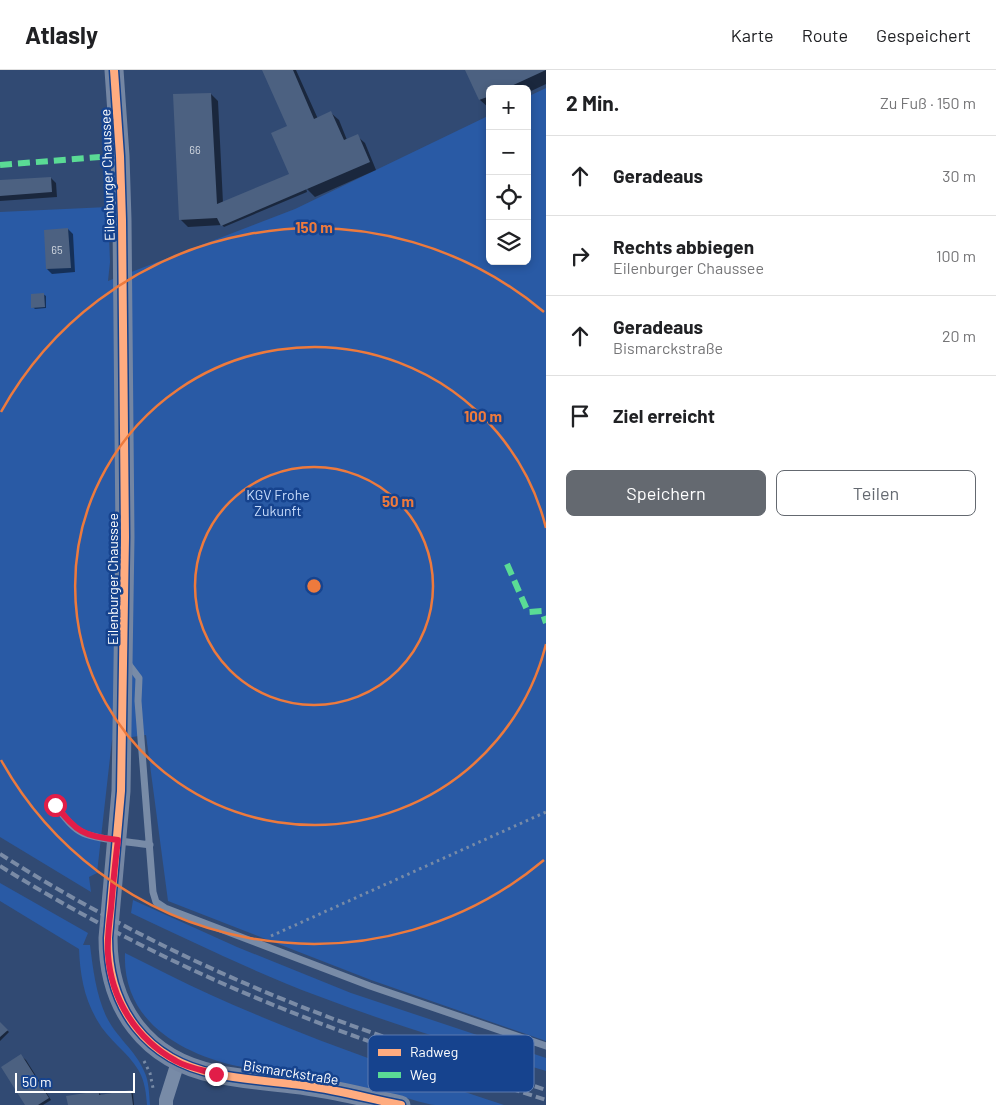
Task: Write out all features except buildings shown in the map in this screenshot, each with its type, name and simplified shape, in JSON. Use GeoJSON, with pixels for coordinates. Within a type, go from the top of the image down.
{"type":"FeatureCollection","features":[{"type":"Feature","properties":{"kind":"street","name":"Eilenburger Chaussee"},"geometry":{"type":"LineString","coordinates":[[114,70],[120,156],[125,380],[124,658],[122,791],[108,954],[117,995],[124,1012],[145,1038],[160,1051],[178,1062]]}},
{"type":"Feature","properties":{"kind":"street"},"geometry":{"type":"LineString","coordinates":[[166,1105],[178,1062]]}},
{"type":"Feature","properties":{"kind":"street","name":"Bismarckstraße"},"geometry":{"type":"LineString","coordinates":[[178,1062],[216,1074],[313,1087],[401,1105]]}},
{"type":"Feature","properties":{"kind":"lane"},"geometry":{"type":"LineString","coordinates":[[124,658],[139,678],[138,701],[144,792],[150,845],[152,892],[156,902],[165,908],[254,943],[370,986],[514,1035]]}},
{"type":"Feature","properties":{"kind":"lane"},"geometry":{"type":"LineString","coordinates":[[55,805],[72,825],[82,833],[94,837],[150,845]]}},
{"type":"Feature","properties":{"kind":"lane"},"geometry":{"type":"LineString","coordinates":[[534,1042],[546,1046]]}},
{"type":"Feature","properties":{"kind":"path"},"geometry":{"type":"LineString","coordinates":[[254,943],[546,812]]}},
{"type":"Feature","properties":{"kind":"green space","name":"KGV Frohe Zukunft"},"geometry":{"type":"Polygon","coordinates":[[[546,88],[546,1041],[534,1037],[534,1035],[529,1035],[371,980],[168,901],[146,735],[112,740],[97,873],[89,877],[91,892],[0,837],[0,212],[108,207],[110,262],[108,281],[295,209],[486,117],[486,265],[531,265],[531,95],[546,88]]]}},
{"type":"Feature","properties":{"kind":"green space"},"geometry":{"type":"Polygon","coordinates":[[[0,883],[88,933],[83,945],[90,945],[95,981],[103,1008],[110,1024],[136,1057],[146,1075],[150,1105],[147,1105],[144,1083],[139,1071],[107,1034],[93,1012],[80,968],[79,949],[0,901],[0,883]]]}},
{"type":"Feature","properties":{"kind":"green space"},"geometry":{"type":"Polygon","coordinates":[[[133,900],[237,947],[351,993],[477,1035],[432,1035],[375,1017],[270,977],[131,913],[133,900]]]}},
{"type":"Feature","properties":{"kind":"green space"},"geometry":{"type":"Polygon","coordinates":[[[125,953],[247,1011],[368,1058],[368,1089],[305,1075],[237,1066],[195,1052],[175,1042],[158,1030],[144,1015],[133,997],[127,977],[125,953]]]}},
{"type":"Feature","properties":{"kind":"green space"},"geometry":{"type":"Polygon","coordinates":[[[534,1054],[546,1058],[546,1071],[534,1067],[534,1054]]]}},
{"type":"Feature","properties":{"kind":"green space"},"geometry":{"type":"Polygon","coordinates":[[[380,1092],[466,1092],[504,1105],[435,1105],[380,1092]]]}},
{"type":"Feature","properties":{"kind":"railway"},"geometry":{"type":"LineString","coordinates":[[0,854],[79,901],[161,945],[245,984],[379,1035]]}},
{"type":"Feature","properties":{"kind":"railway"},"geometry":{"type":"LineString","coordinates":[[0,866],[102,925],[172,960],[244,993],[368,1041]]}},
{"type":"Feature","properties":{"kind":"railway"},"geometry":{"type":"LineString","coordinates":[[534,1086],[546,1090]]}},
{"type":"Feature","properties":{"kind":"railway"},"geometry":{"type":"LineString","coordinates":[[522,1092],[546,1100]]}},
{"type":"Feature","properties":{"kind":"marked path"},"geometry":{"type":"LineString","coordinates":[[0,165],[100,157]]}},
{"type":"Feature","properties":{"kind":"marked path"},"geometry":{"type":"LineString","coordinates":[[507,564],[528,612],[542,611],[546,623]]}},
{"type":"Feature","properties":{"kind":"cycle path"},"geometry":{"type":"LineString","coordinates":[[114,70],[122,220],[125,537],[121,791],[108,938],[110,963],[115,987],[124,1008],[136,1027],[151,1043],[170,1057],[191,1067],[227,1076],[343,1092],[401,1105]]}},
{"type":"Feature","properties":{"kind":"route"},"geometry":{"type":"LineString","coordinates":[[55,805],[72,825],[82,833],[94,837],[118,840],[108,954],[117,995],[124,1012],[145,1038],[160,1051],[178,1062],[216,1074]]}}]}
